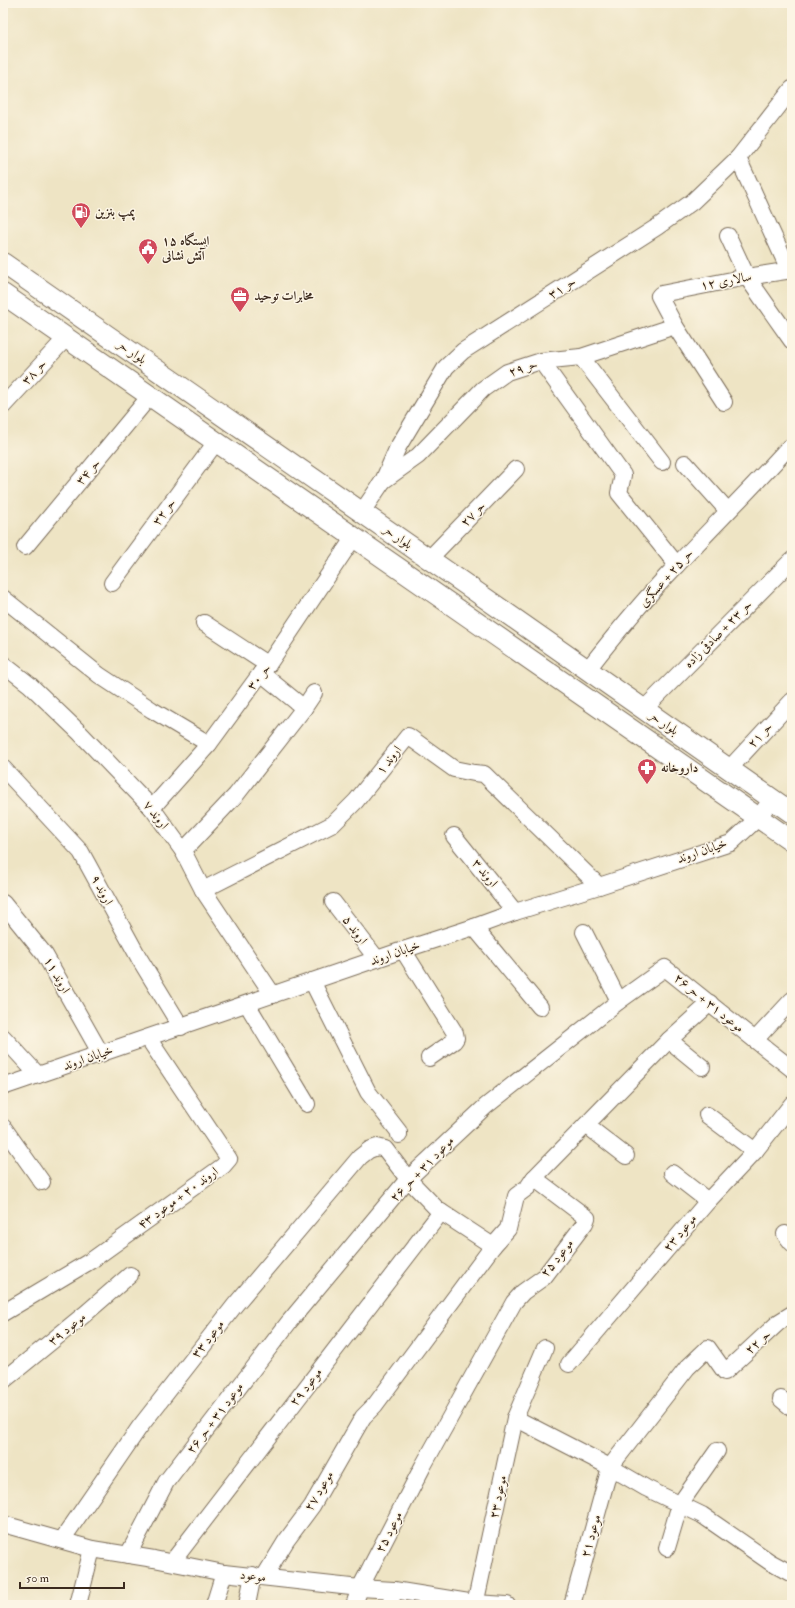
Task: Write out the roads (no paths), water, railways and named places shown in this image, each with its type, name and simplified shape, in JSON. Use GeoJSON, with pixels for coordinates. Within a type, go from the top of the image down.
{"type":"FeatureCollection","features":[{"type":"Feature","properties":{"kind":"main road","name":"بلوار حر"},"geometry":{"type":"LineString","coordinates":[[3,263],[588,669],[792,813]]}},
{"type":"Feature","properties":{"kind":"main road","name":"بلوار حر"},"geometry":{"type":"LineString","coordinates":[[3,294],[792,841]]}},
{"type":"Feature","properties":{"kind":"street","name":"حر ۳۱"},"geometry":{"type":"LineString","coordinates":[[362,512],[383,482],[398,447],[446,367],[463,351],[658,227],[692,202],[738,158],[792,88]]}},
{"type":"Feature","properties":{"kind":"street"},"geometry":{"type":"LineString","coordinates":[[738,158],[790,270]]}},
{"type":"Feature","properties":{"kind":"street"},"geometry":{"type":"LineString","coordinates":[[728,236],[747,277],[792,341]]}},
{"type":"Feature","properties":{"kind":"street","name":"سالاری ۱۲"},"geometry":{"type":"LineString","coordinates":[[675,326],[659,296],[661,294],[790,270]]}},
{"type":"Feature","properties":{"kind":"street"},"geometry":{"type":"LineString","coordinates":[[675,326],[724,402]]}},
{"type":"Feature","properties":{"kind":"street","name":"حر ۲۹"},"geometry":{"type":"LineString","coordinates":[[383,482],[418,456],[482,389],[507,372],[541,361],[581,357],[675,326]]}},
{"type":"Feature","properties":{"kind":"street","name":"حر ۳۸"},"geometry":{"type":"LineString","coordinates":[[3,406],[66,338]]}},
{"type":"Feature","properties":{"kind":"street"},"geometry":{"type":"LineString","coordinates":[[581,357],[662,462]]}},
{"type":"Feature","properties":{"kind":"street"},"geometry":{"type":"LineString","coordinates":[[541,361],[623,475],[619,493],[677,565]]}},
{"type":"Feature","properties":{"kind":"street","name":"حر ۳۴"},"geometry":{"type":"LineString","coordinates":[[26,547],[150,396]]}},
{"type":"Feature","properties":{"kind":"street","name":"حر ۳۲"},"geometry":{"type":"LineString","coordinates":[[112,583],[216,442]]}},
{"type":"Feature","properties":{"kind":"street","name":"حر ۲۵ + عسگری"},"geometry":{"type":"LineString","coordinates":[[588,669],[625,622],[677,565],[749,491],[786,450],[792,446]]}},
{"type":"Feature","properties":{"kind":"street"},"geometry":{"type":"LineString","coordinates":[[685,463],[728,511]]}},
{"type":"Feature","properties":{"kind":"street","name":"حر ۲۷"},"geometry":{"type":"LineString","coordinates":[[429,559],[516,469]]}},
{"type":"Feature","properties":{"kind":"street","name":"حر ۳۰"},"geometry":{"type":"LineString","coordinates":[[152,808],[209,744],[265,669],[354,537]]}},
{"type":"Feature","properties":{"kind":"street","name":"حر ۲۳ + صادقی زاده"},"geometry":{"type":"LineString","coordinates":[[644,709],[792,560]]}},
{"type":"Feature","properties":{"kind":"street"},"geometry":{"type":"LineString","coordinates":[[3,598],[100,675],[152,710],[209,744]]}},
{"type":"Feature","properties":{"kind":"street"},"geometry":{"type":"LineString","coordinates":[[204,624],[265,669],[304,708]]}},
{"type":"Feature","properties":{"kind":"street","name":"اروند ۷"},"geometry":{"type":"LineString","coordinates":[[3,664],[30,685],[79,732],[152,808],[183,851],[203,890],[274,994]]}},
{"type":"Feature","properties":{"kind":"street"},"geometry":{"type":"LineString","coordinates":[[183,851],[236,794],[304,708],[314,693]]}},
{"type":"Feature","properties":{"kind":"street","name":"حر ۲۱"},"geometry":{"type":"LineString","coordinates":[[729,769],[792,701]]}},
{"type":"Feature","properties":{"kind":"street","name":"اروند ۱"},"geometry":{"type":"LineString","coordinates":[[203,890],[333,824],[356,801],[408,736],[454,769],[484,774],[599,886]]}},
{"type":"Feature","properties":{"kind":"street","name":"اروند ۹"},"geometry":{"type":"LineString","coordinates":[[3,768],[81,852],[139,958],[181,1026]]}},
{"type":"Feature","properties":{"kind":"street","name":"خیابان اروند"},"geometry":{"type":"LineString","coordinates":[[3,1087],[515,912],[731,842],[758,818],[772,800]]}},
{"type":"Feature","properties":{"kind":"street","name":"اروند ۳"},"geometry":{"type":"LineString","coordinates":[[454,836],[515,912]]}},
{"type":"Feature","properties":{"kind":"street","name":"اروند ۵"},"geometry":{"type":"LineString","coordinates":[[333,902],[377,959]]}},
{"type":"Feature","properties":{"kind":"street","name":"اروند ۱۱"},"geometry":{"type":"LineString","coordinates":[[3,903],[45,955],[101,1054]]}},
{"type":"Feature","properties":{"kind":"street"},"geometry":{"type":"LineString","coordinates":[[474,927],[540,1007]]}},
{"type":"Feature","properties":{"kind":"street"},"geometry":{"type":"LineString","coordinates":[[584,932],[619,1001]]}},
{"type":"Feature","properties":{"kind":"street"},"geometry":{"type":"LineString","coordinates":[[403,950],[455,1033],[456,1038],[454,1041],[429,1058]]}},
{"type":"Feature","properties":{"kind":"street","name":"موعود ۳۱ + حر ۲۶"},"geometry":{"type":"LineString","coordinates":[[128,1555],[166,1482],[289,1322],[408,1179],[486,1106],[619,1001],[665,968],[755,1040],[792,1000]]}},
{"type":"Feature","properties":{"kind":"street"},"geometry":{"type":"LineString","coordinates":[[312,982],[368,1092],[399,1134]]}},
{"type":"Feature","properties":{"kind":"street"},"geometry":{"type":"LineString","coordinates":[[408,1179],[441,1212],[493,1246],[508,1228],[516,1196],[528,1187],[534,1178],[669,1040],[710,1003]]}},
{"type":"Feature","properties":{"kind":"street"},"geometry":{"type":"LineString","coordinates":[[247,1004],[307,1104]]}},
{"type":"Feature","properties":{"kind":"street"},"geometry":{"type":"LineString","coordinates":[[3,1037],[38,1075]]}},
{"type":"Feature","properties":{"kind":"street","name":"اروند ۲۰ + موعود ۴۳"},"geometry":{"type":"LineString","coordinates":[[3,1313],[92,1260],[223,1166],[229,1159],[148,1038]]}},
{"type":"Feature","properties":{"kind":"street"},"geometry":{"type":"LineString","coordinates":[[669,1040],[702,1067]]}},
{"type":"Feature","properties":{"kind":"street"},"geometry":{"type":"LineString","coordinates":[[755,1040],[792,1069]]}},
{"type":"Feature","properties":{"kind":"street","name":"موعود ۲۳"},"geometry":{"type":"LineString","coordinates":[[569,1364],[708,1201],[755,1151],[792,1104]]}},
{"type":"Feature","properties":{"kind":"street"},"geometry":{"type":"LineString","coordinates":[[706,1115],[755,1151]]}},
{"type":"Feature","properties":{"kind":"street"},"geometry":{"type":"LineString","coordinates":[[586,1125],[626,1156]]}},
{"type":"Feature","properties":{"kind":"street"},"geometry":{"type":"LineString","coordinates":[[3,1127],[42,1182]]}},
{"type":"Feature","properties":{"kind":"street","name":"موعود ۳۳"},"geometry":{"type":"LineString","coordinates":[[62,1540],[139,1428],[226,1317],[360,1157],[369,1150],[377,1147],[385,1149],[408,1179]]}},
{"type":"Feature","properties":{"kind":"street"},"geometry":{"type":"LineString","coordinates":[[672,1173],[708,1201]]}},
{"type":"Feature","properties":{"kind":"street","name":"موعود ۲۵"},"geometry":{"type":"LineString","coordinates":[[360,1588],[423,1466],[514,1302],[523,1292],[544,1277],[585,1223],[587,1218],[534,1178]]}},
{"type":"Feature","properties":{"kind":"street","name":"موعود ۲۹"},"geometry":{"type":"LineString","coordinates":[[172,1562],[441,1212]]}},
{"type":"Feature","properties":{"kind":"street","name":"موعود ۲۷"},"geometry":{"type":"LineString","coordinates":[[246,1605],[259,1576],[312,1506],[363,1417],[375,1406],[493,1246]]}},
{"type":"Feature","properties":{"kind":"street","name":"موعود ۳۹"},"geometry":{"type":"LineString","coordinates":[[3,1382],[130,1275]]}},
{"type":"Feature","properties":{"kind":"street","name":"حر ۲۲"},"geometry":{"type":"LineString","coordinates":[[610,1467],[687,1368],[708,1348],[725,1372],[779,1322],[792,1314]]}},
{"type":"Feature","properties":{"kind":"street","name":"موعود ۲۳"},"geometry":{"type":"LineString","coordinates":[[475,1604],[515,1418],[545,1348]]}},
{"type":"Feature","properties":{"kind":"street"},"geometry":{"type":"LineString","coordinates":[[515,1418],[610,1467],[646,1488],[702,1515],[770,1562],[792,1574]]}},
{"type":"Feature","properties":{"kind":"street"},"geometry":{"type":"LineString","coordinates":[[667,1548],[680,1504],[717,1451]]}},
{"type":"Feature","properties":{"kind":"street","name":"موعود ۲۱"},"geometry":{"type":"LineString","coordinates":[[572,1605],[610,1467]]}},
{"type":"Feature","properties":{"kind":"street","name":"موعود"},"geometry":{"type":"LineString","coordinates":[[3,1524],[92,1549],[172,1562],[224,1573],[360,1588],[392,1598],[507,1605]]}},
{"type":"Feature","properties":{"kind":"street"},"geometry":{"type":"LineString","coordinates":[[78,1605],[92,1549]]}},
{"type":"Feature","properties":{"kind":"street"},"geometry":{"type":"LineString","coordinates":[[214,1605],[224,1573]]}},
{"type":"Feature","properties":{"kind":"street"},"geometry":{"type":"LineString","coordinates":[[354,1605],[360,1588]]}},
{"type":"Feature","properties":{"kind":"place","name":"پمپ بنزین"},"geometry":{"type":"Point","coordinates":[81,229]}},
{"type":"Feature","properties":{"kind":"place","name":"ایستگاه ۱۵ آتش نشانی"},"geometry":{"type":"Point","coordinates":[148,265]}},
{"type":"Feature","properties":{"kind":"place","name":"مخابرات توحید"},"geometry":{"type":"Point","coordinates":[240,313]}},
{"type":"Feature","properties":{"kind":"place","name":"داروخانه"},"geometry":{"type":"Point","coordinates":[647,785]}}]}
